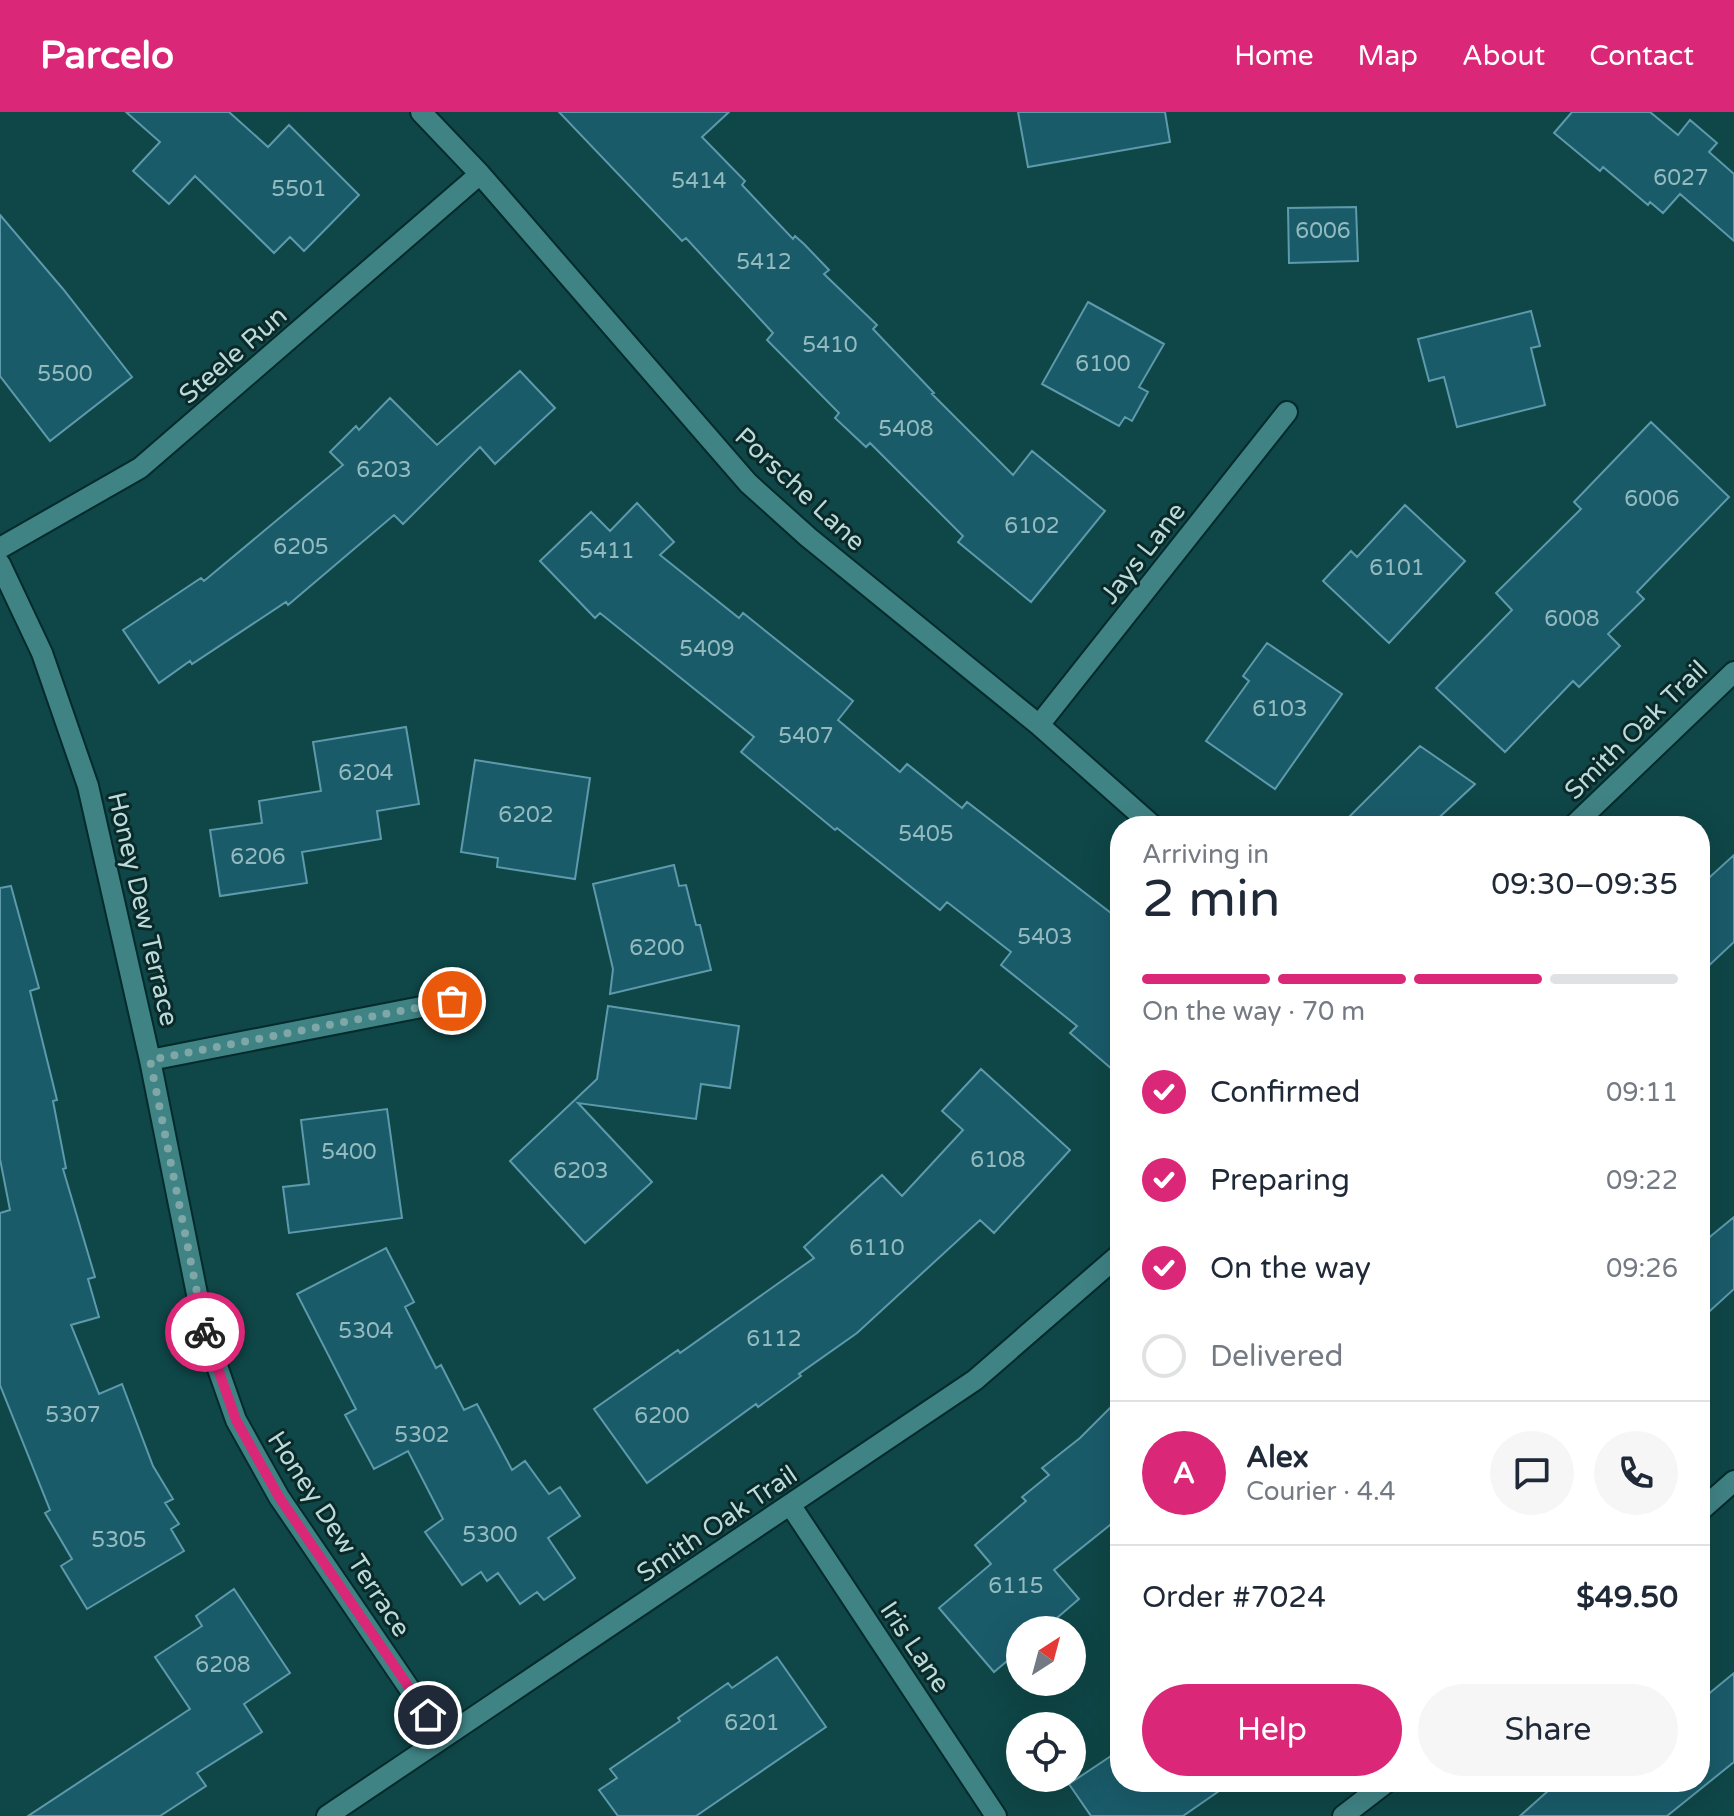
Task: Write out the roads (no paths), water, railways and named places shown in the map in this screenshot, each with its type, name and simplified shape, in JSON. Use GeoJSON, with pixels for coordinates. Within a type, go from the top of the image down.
{"type":"FeatureCollection","features":[{"type":"Feature","properties":{"kind":"street","name":"Porsche Lane"},"geometry":{"type":"LineString","coordinates":[[421,112],[480,174],[748,483],[808,537],[1039,725],[1142,816]]}},
{"type":"Feature","properties":{"kind":"street","name":"Steele Run"},"geometry":{"type":"LineString","coordinates":[[0,548],[140,468],[480,174]]}},
{"type":"Feature","properties":{"kind":"street","name":"Jays Lane"},"geometry":{"type":"LineString","coordinates":[[1039,725],[1287,412]]}},
{"type":"Feature","properties":{"kind":"street","name":"Honey Dew Terrace"},"geometry":{"type":"LineString","coordinates":[[0,564],[42,653],[88,786],[150,1060],[204,1329],[236,1420],[279,1497],[443,1738]]}},
{"type":"Feature","properties":{"kind":"street","name":"Smith Oak Trail"},"geometry":{"type":"LineString","coordinates":[[1583,816],[1734,672]]}},
{"type":"Feature","properties":{"kind":"street"},"geometry":{"type":"LineString","coordinates":[[150,1060],[452,1001]]}},
{"type":"Feature","properties":{"kind":"street","name":"Smith Oak Trail"},"geometry":{"type":"LineString","coordinates":[[327,1816],[975,1380],[1110,1263]]}},
{"type":"Feature","properties":{"kind":"street"},"geometry":{"type":"LineString","coordinates":[[1710,1502],[1734,1481]]}},
{"type":"Feature","properties":{"kind":"street","name":"Iris Lane"},"geometry":{"type":"LineString","coordinates":[[791,1506],[996,1816]]}},
{"type":"Feature","properties":{"kind":"street"},"geometry":{"type":"LineString","coordinates":[[1343,1816],[1374,1792]]}}]}
